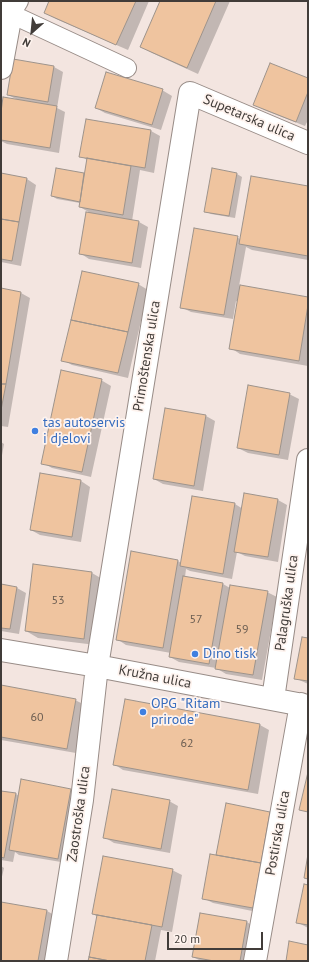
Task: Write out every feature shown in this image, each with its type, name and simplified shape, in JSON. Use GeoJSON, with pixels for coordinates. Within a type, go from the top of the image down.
{"type":"FeatureCollection","features":[{"type":"Feature","properties":{"kind":"street"},"geometry":{"type":"LineString","coordinates":[[1,68],[10,8]]}},
{"type":"Feature","properties":{"kind":"street","name":"Supetarska ulica"},"geometry":{"type":"LineString","coordinates":[[190,93],[308,143]]}},
{"type":"Feature","properties":{"kind":"street","name":"Primoštenska ulica"},"geometry":{"type":"LineString","coordinates":[[97,666],[190,93]]}},
{"type":"Feature","properties":{"kind":"street","name":"Palagruška ulica"},"geometry":{"type":"LineString","coordinates":[[273,699],[308,460]]}},
{"type":"Feature","properties":{"kind":"street","name":"Kružna ulica"},"geometry":{"type":"LineString","coordinates":[[1,650],[97,666],[305,705]]}},
{"type":"Feature","properties":{"kind":"street","name":"Zaostroška ulica"},"geometry":{"type":"LineString","coordinates":[[56,961],[82,800],[97,666]]}},
{"type":"Feature","properties":{"kind":"street","name":"Postirska ulica"},"geometry":{"type":"LineString","coordinates":[[255,961],[305,705]]}},
{"type":"Feature","properties":{"kind":"lane"},"geometry":{"type":"LineString","coordinates":[[10,8],[127,68]]}},
{"type":"Feature","properties":{"kind":"building"},"geometry":{"type":"Polygon","coordinates":[[[49,1],[136,1],[116,45],[44,13],[49,1]]]}},
{"type":"Feature","properties":{"kind":"building"},"geometry":{"type":"Polygon","coordinates":[[[160,1],[216,1],[187,68],[140,47],[160,1]]]}},
{"type":"Feature","properties":{"kind":"building"},"geometry":{"type":"Polygon","coordinates":[[[13,59],[54,66],[48,102],[7,95],[13,59]]]}},
{"type":"Feature","properties":{"kind":"building"},"geometry":{"type":"Polygon","coordinates":[[[270,63],[308,78],[308,92],[296,122],[253,105],[270,63]]]}},
{"type":"Feature","properties":{"kind":"building"},"geometry":{"type":"Polygon","coordinates":[[[106,72],[163,89],[152,125],[95,108],[106,72]]]}},
{"type":"Feature","properties":{"kind":"building"},"geometry":{"type":"Polygon","coordinates":[[[3,97],[57,106],[50,148],[1,140],[1,112],[3,97]]]}},
{"type":"Feature","properties":{"kind":"building"},"geometry":{"type":"Polygon","coordinates":[[[86,119],[151,130],[145,168],[79,157],[86,119]]]}},
{"type":"Feature","properties":{"kind":"building"},"geometry":{"type":"Polygon","coordinates":[[[87,158],[131,166],[123,215],[79,207],[87,158]]]}},
{"type":"Feature","properties":{"kind":"building"},"geometry":{"type":"Polygon","coordinates":[[[56,168],[84,173],[80,202],[51,196],[56,168]]]}},
{"type":"Feature","properties":{"kind":"building"},"geometry":{"type":"Polygon","coordinates":[[[212,168],[237,173],[229,216],[204,212],[212,168]]]}},
{"type":"Feature","properties":{"kind":"building"},"geometry":{"type":"Polygon","coordinates":[[[1,173],[27,178],[19,222],[1,219],[1,173]]]}},
{"type":"Feature","properties":{"kind":"building"},"geometry":{"type":"Polygon","coordinates":[[[251,176],[308,186],[308,256],[239,244],[251,176]]]}},
{"type":"Feature","properties":{"kind":"building"},"geometry":{"type":"Polygon","coordinates":[[[86,212],[139,221],[132,263],[79,254],[86,212]]]}},
{"type":"Feature","properties":{"kind":"building"},"geometry":{"type":"Polygon","coordinates":[[[1,219],[19,222],[12,261],[1,259],[1,219]]]}},
{"type":"Feature","properties":{"kind":"building"},"geometry":{"type":"Polygon","coordinates":[[[194,228],[238,236],[224,315],[180,308],[194,228]]]}},
{"type":"Feature","properties":{"kind":"building"},"geometry":{"type":"Polygon","coordinates":[[[82,271],[139,283],[128,332],[71,320],[82,271]]]}},
{"type":"Feature","properties":{"kind":"building"},"geometry":{"type":"Polygon","coordinates":[[[240,285],[308,297],[299,361],[229,349],[240,285]]]}},
{"type":"Feature","properties":{"kind":"building"},"geometry":{"type":"Polygon","coordinates":[[[1,288],[21,292],[6,384],[1,384],[1,288]]]}},
{"type":"Feature","properties":{"kind":"building"},"geometry":{"type":"Polygon","coordinates":[[[71,320],[128,332],[118,373],[61,361],[71,320]]]}},
{"type":"Feature","properties":{"kind":"building"},"geometry":{"type":"Polygon","coordinates":[[[61,370],[102,379],[82,472],[41,464],[61,370]]]}},
{"type":"Feature","properties":{"kind":"building"},"geometry":{"type":"Polygon","coordinates":[[[1,384],[6,384],[1,410],[1,384]]]}},
{"type":"Feature","properties":{"kind":"building"},"geometry":{"type":"Polygon","coordinates":[[[248,385],[290,393],[279,455],[237,448],[248,385]]]}},
{"type":"Feature","properties":{"kind":"building"},"geometry":{"type":"Polygon","coordinates":[[[165,408],[206,415],[194,486],[153,479],[165,408]]]}},
{"type":"Feature","properties":{"kind":"building"},"geometry":{"type":"Polygon","coordinates":[[[40,473],[81,480],[72,537],[30,530],[40,473]]]}},
{"type":"Feature","properties":{"kind":"building"},"geometry":{"type":"Polygon","coordinates":[[[244,493],[278,499],[268,557],[234,552],[244,493]]]}},
{"type":"Feature","properties":{"kind":"building"},"geometry":{"type":"Polygon","coordinates":[[[192,496],[235,503],[223,574],[180,566],[192,496]]]}},
{"type":"Feature","properties":{"kind":"building"},"geometry":{"type":"Polygon","coordinates":[[[131,551],[178,560],[163,648],[116,640],[131,551]]]}},
{"type":"Feature","properties":{"kind":"building"},"geometry":{"type":"Polygon","coordinates":[[[33,564],[92,572],[84,639],[25,631],[33,564]]]}},
{"type":"Feature","properties":{"kind":"building"},"geometry":{"type":"Polygon","coordinates":[[[183,576],[223,583],[209,664],[169,657],[183,576]]]}},
{"type":"Feature","properties":{"kind":"building"},"geometry":{"type":"Polygon","coordinates":[[[1,584],[17,587],[10,629],[1,628],[1,584]]]}},
{"type":"Feature","properties":{"kind":"building"},"geometry":{"type":"Polygon","coordinates":[[[230,585],[268,591],[253,675],[215,669],[230,585]]]}},
{"type":"Feature","properties":{"kind":"building"},"geometry":{"type":"Polygon","coordinates":[[[302,637],[308,638],[308,681],[294,679],[302,637]]]}},
{"type":"Feature","properties":{"kind":"building"},"geometry":{"type":"Polygon","coordinates":[[[1,685],[76,699],[67,749],[1,737],[1,685]]]}},
{"type":"Feature","properties":{"kind":"building"},"geometry":{"type":"Polygon","coordinates":[[[125,699],[260,724],[248,790],[113,765],[125,699]]]}},
{"type":"Feature","properties":{"kind":"building"},"geometry":{"type":"Polygon","coordinates":[[[308,772],[308,812],[299,810],[308,772]]]}},
{"type":"Feature","properties":{"kind":"building"},"geometry":{"type":"Polygon","coordinates":[[[21,779],[71,789],[58,859],[9,850],[21,779]]]}},
{"type":"Feature","properties":{"kind":"building"},"geometry":{"type":"Polygon","coordinates":[[[112,789],[170,800],[161,849],[103,838],[112,789]]]}},
{"type":"Feature","properties":{"kind":"building"},"geometry":{"type":"Polygon","coordinates":[[[1,791],[16,793],[4,858],[1,857],[1,791]]]}},
{"type":"Feature","properties":{"kind":"building"},"geometry":{"type":"Polygon","coordinates":[[[226,803],[270,812],[261,863],[216,855],[226,803]]]}},
{"type":"Feature","properties":{"kind":"building"},"geometry":{"type":"Polygon","coordinates":[[[210,854],[261,863],[253,908],[202,899],[210,854]]]}},
{"type":"Feature","properties":{"kind":"building"},"geometry":{"type":"Polygon","coordinates":[[[308,854],[308,879],[304,878],[308,854]]]}},
{"type":"Feature","properties":{"kind":"building"},"geometry":{"type":"Polygon","coordinates":[[[103,856],[173,869],[162,927],[92,914],[103,856]]]}},
{"type":"Feature","properties":{"kind":"building"},"geometry":{"type":"Polygon","coordinates":[[[304,884],[308,885],[308,925],[296,923],[304,884]]]}},
{"type":"Feature","properties":{"kind":"building"},"geometry":{"type":"Polygon","coordinates":[[[1,902],[47,910],[38,961],[1,961],[1,902]]]}},
{"type":"Feature","properties":{"kind":"building"},"geometry":{"type":"Polygon","coordinates":[[[200,913],[247,921],[240,961],[214,961],[192,957],[200,913]]]}},
{"type":"Feature","properties":{"kind":"building"},"geometry":{"type":"Polygon","coordinates":[[[97,915],[152,925],[145,961],[110,961],[89,957],[97,915]]]}},
{"type":"Feature","properties":{"kind":"building"},"geometry":{"type":"Polygon","coordinates":[[[289,941],[308,945],[308,961],[286,961],[289,941]]]}},
{"type":"Feature","properties":{"kind":"building"},"geometry":{"type":"Polygon","coordinates":[[[89,957],[110,961],[88,961],[89,957]]]}},
{"type":"Feature","properties":{"kind":"place","name":"tas autoservis i djelovi"},"geometry":{"type":"Point","coordinates":[35,431]}},
{"type":"Feature","properties":{"kind":"place","name":"Dino tisk"},"geometry":{"type":"Point","coordinates":[195,654]}},
{"type":"Feature","properties":{"kind":"place","name":"OPG \"Ritam prirode\""},"geometry":{"type":"Point","coordinates":[143,712]}}]}
